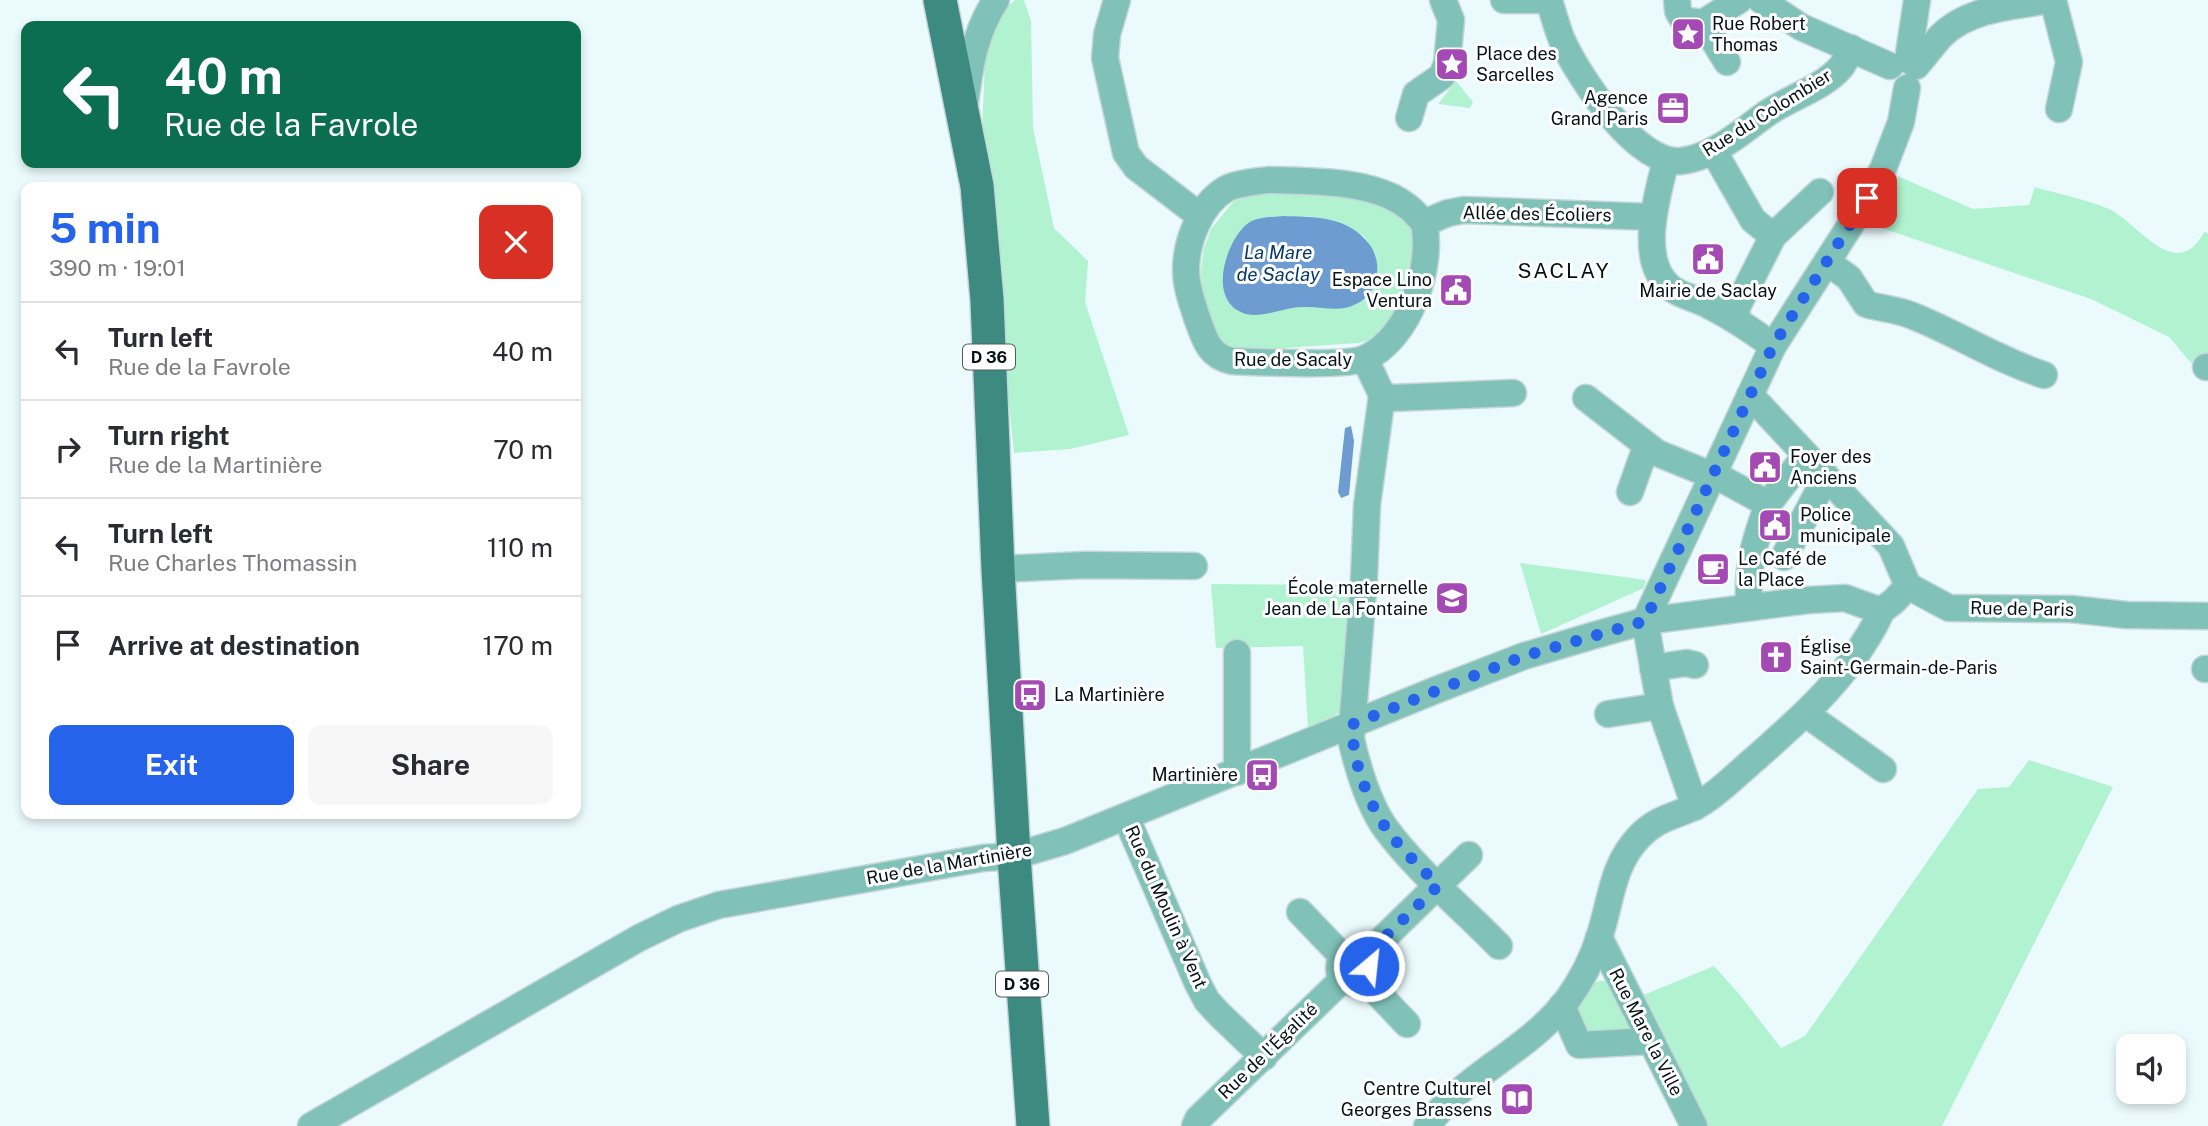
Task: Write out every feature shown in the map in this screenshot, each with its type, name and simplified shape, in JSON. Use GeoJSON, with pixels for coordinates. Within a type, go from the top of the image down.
{"type":"FeatureCollection","features":[{"type":"Feature","properties":{"kind":"main road","name":"D 36"},"geometry":{"type":"LineString","coordinates":[[940,0],[977,186],[987,300],[998,569],[1033,1126]]}},
{"type":"Feature","properties":{"kind":"street"},"geometry":{"type":"LineString","coordinates":[[963,115],[976,38],[984,18],[996,0]]}},
{"type":"Feature","properties":{"kind":"street"},"geometry":{"type":"LineString","coordinates":[[1117,0],[1107,34],[1105,58],[1126,153],[1136,167],[1200,216]]}},
{"type":"Feature","properties":{"kind":"street"},"geometry":{"type":"LineString","coordinates":[[1409,118],[1416,94],[1442,76],[1447,63],[1451,20],[1443,0]]}},
{"type":"Feature","properties":{"kind":"street"},"geometry":{"type":"LineString","coordinates":[[1504,0],[1549,0],[1567,49],[1603,104],[1625,134],[1645,150],[1666,160],[1653,217],[1651,246],[1662,278],[1671,288],[1738,322],[1773,346]]}},
{"type":"Feature","properties":{"kind":"street"},"geometry":{"type":"LineString","coordinates":[[1677,0],[1678,11],[1683,20],[1703,23],[1739,0]]}},
{"type":"Feature","properties":{"kind":"street"},"geometry":{"type":"LineString","coordinates":[[1761,0],[1801,27],[1905,70]]}},
{"type":"Feature","properties":{"kind":"street"},"geometry":{"type":"LineString","coordinates":[[1695,807],[1660,706],[1645,621],[1703,515],[1712,476],[1773,346],[1849,229],[1883,169],[1901,122],[1905,70],[1917,0]]}},
{"type":"Feature","properties":{"kind":"street"},"geometry":{"type":"LineString","coordinates":[[1951,29],[1952,10],[1957,0]]}},
{"type":"Feature","properties":{"kind":"street"},"geometry":{"type":"LineString","coordinates":[[1905,70],[1951,29],[1981,13],[2052,0],[2069,62],[2059,109]]}},
{"type":"Feature","properties":{"kind":"street"},"geometry":{"type":"LineString","coordinates":[[1703,23],[1727,62]]}},
{"type":"Feature","properties":{"kind":"street","name":"Rue du Colombier"},"geometry":{"type":"LineString","coordinates":[[1666,160],[1680,161],[1713,150],[1781,105],[1826,80],[1842,66],[1851,48]]}},
{"type":"Feature","properties":{"kind":"street"},"geometry":{"type":"LineString","coordinates":[[1713,150],[1753,220],[1773,236]]}},
{"type":"Feature","properties":{"kind":"street","name":"Rue de Sacaly"},"geometry":{"type":"LineString","coordinates":[[1268,180],[1333,183],[1377,192],[1405,204],[1424,223],[1427,254],[1417,295],[1405,319],[1389,341],[1365,359],[1342,362],[1232,361],[1218,357],[1208,347],[1187,284],[1186,268],[1200,216],[1226,189],[1268,180]]}},
{"type":"Feature","properties":{"kind":"street"},"geometry":{"type":"LineString","coordinates":[[1738,322],[1736,309],[1773,236],[1820,192]]}},
{"type":"Feature","properties":{"kind":"street","name":"Allée des Écoliers"},"geometry":{"type":"LineString","coordinates":[[1424,223],[1464,210],[1653,217]]}},
{"type":"Feature","properties":{"kind":"street"},"geometry":{"type":"LineString","coordinates":[[1827,261],[1849,278],[1866,304],[1894,309],[1916,317],[2013,365],[2044,375]]}},
{"type":"Feature","properties":{"kind":"street"},"geometry":{"type":"LineString","coordinates":[[1365,359],[1382,395],[1367,505],[1351,739],[1372,802],[1385,827],[1438,886],[1499,946]]}},
{"type":"Feature","properties":{"kind":"street"},"geometry":{"type":"LineString","coordinates":[[1382,395],[1392,398],[1513,393]]}},
{"type":"Feature","properties":{"kind":"street"},"geometry":{"type":"LineString","coordinates":[[1427,1126],[1457,1091],[1536,1033],[1562,1006],[1587,968],[1599,937],[1618,867],[1630,845],[1656,822],[1695,807],[1716,792],[1806,714],[1842,675],[1870,635],[1881,611],[1908,586],[1891,546],[1750,395]]}},
{"type":"Feature","properties":{"kind":"street"},"geometry":{"type":"LineString","coordinates":[[1586,398],[1646,447],[1768,504]]}},
{"type":"Feature","properties":{"kind":"street"},"geometry":{"type":"LineString","coordinates":[[1630,492],[1646,447]]}},
{"type":"Feature","properties":{"kind":"street"},"geometry":{"type":"LineString","coordinates":[[1749,607],[1748,578],[1751,558],[1768,504],[1806,455]]}},
{"type":"Feature","properties":{"kind":"street"},"geometry":{"type":"LineString","coordinates":[[1784,557],[1826,477]]}},
{"type":"Feature","properties":{"kind":"street"},"geometry":{"type":"LineString","coordinates":[[998,569],[1085,565],[1194,566]]}},
{"type":"Feature","properties":{"kind":"street","name":"Rue de Paris"},"geometry":{"type":"LineString","coordinates":[[1908,586],[1949,608],[2071,609],[2126,615],[2208,616]]}},
{"type":"Feature","properties":{"kind":"street"},"geometry":{"type":"LineString","coordinates":[[1645,621],[1845,598],[1881,611]]}},
{"type":"Feature","properties":{"kind":"street","name":"Rue de la Martinière"},"geometry":{"type":"LineString","coordinates":[[312,1126],[639,938],[678,919],[719,905],[983,858],[1014,856],[1065,841],[1524,656],[1645,621]]}},
{"type":"Feature","properties":{"kind":"street"},"geometry":{"type":"LineString","coordinates":[[1237,653],[1237,772]]}},
{"type":"Feature","properties":{"kind":"street"},"geometry":{"type":"LineString","coordinates":[[1653,668],[1686,663],[1696,665]]}},
{"type":"Feature","properties":{"kind":"street"},"geometry":{"type":"LineString","coordinates":[[1608,714],[1660,706]]}},
{"type":"Feature","properties":{"kind":"street"},"geometry":{"type":"LineString","coordinates":[[1806,714],[1883,769]]}},
{"type":"Feature","properties":{"kind":"street","name":"Rue du Moulin à Vent"},"geometry":{"type":"LineString","coordinates":[[1126,817],[1202,993],[1220,1016],[1264,1057]]}},
{"type":"Feature","properties":{"kind":"street","name":"Rue de l'Égalité"},"geometry":{"type":"LineString","coordinates":[[1195,1126],[1198,1119],[1469,855]]}},
{"type":"Feature","properties":{"kind":"street"},"geometry":{"type":"LineString","coordinates":[[1300,912],[1407,1024]]}},
{"type":"Feature","properties":{"kind":"street","name":"Rue Mare la Ville"},"geometry":{"type":"LineString","coordinates":[[1599,937],[1694,1126]]}},
{"type":"Feature","properties":{"kind":"street"},"geometry":{"type":"LineString","coordinates":[[1562,1006],[1579,1045],[1651,1041]]}},
{"type":"Feature","properties":{"kind":"green space"},"geometry":{"type":"Polygon","coordinates":[[[1015,0],[1024,0],[1031,21],[1033,128],[1054,228],[1088,261],[1085,302],[1129,435],[1070,449],[1014,453],[982,130],[985,62],[1001,12],[1015,0]]]}},
{"type":"Feature","properties":{"kind":"green space"},"geometry":{"type":"Polygon","coordinates":[[[1456,81],[1473,102],[1470,108],[1438,104],[1456,81]]]}},
{"type":"Feature","properties":{"kind":"green space"},"geometry":{"type":"Polygon","coordinates":[[[1893,174],[1973,209],[2029,205],[2035,187],[2097,204],[2113,211],[2148,239],[2171,252],[2183,252],[2194,246],[2204,232],[2208,233],[2208,358],[2191,363],[2169,337],[2091,299],[1861,221],[1893,174]]]}},
{"type":"Feature","properties":{"kind":"green space"},"geometry":{"type":"Polygon","coordinates":[[[1275,191],[1330,194],[1371,201],[1403,217],[1413,235],[1412,274],[1409,274],[1406,283],[1409,284],[1383,329],[1367,341],[1358,343],[1241,351],[1231,350],[1217,340],[1202,287],[1204,248],[1211,229],[1233,202],[1243,197],[1275,191]],[[1267,217],[1248,223],[1246,314],[1319,307],[1377,266],[1375,253],[1363,235],[1314,217],[1267,217]]]}},
{"type":"Feature","properties":{"kind":"green space"},"geometry":{"type":"Polygon","coordinates":[[[1520,563],[1646,580],[1644,588],[1541,634],[1520,563]]]}},
{"type":"Feature","properties":{"kind":"green space"},"geometry":{"type":"Polygon","coordinates":[[[1211,584],[1353,585],[1343,711],[1308,729],[1303,646],[1216,648],[1211,584]]]}},
{"type":"Feature","properties":{"kind":"green space"},"geometry":{"type":"Polygon","coordinates":[[[2029,760],[2113,787],[1942,1126],[1700,1126],[1641,996],[1714,966],[1781,1048],[1805,1036],[1978,789],[2009,787],[2029,760]]]}},
{"type":"Feature","properties":{"kind":"green space"},"geometry":{"type":"Polygon","coordinates":[[[1609,981],[1638,1035],[1588,1041],[1575,1012],[1593,983],[1609,981]]]}},
{"type":"Feature","properties":{"kind":"water","name":"La Mare de Saclay"},"geometry":{"type":"Polygon","coordinates":[[[1283,216],[1331,220],[1362,235],[1376,257],[1377,266],[1375,284],[1366,297],[1350,307],[1297,307],[1260,315],[1246,314],[1233,307],[1226,297],[1223,275],[1234,241],[1247,224],[1264,218],[1283,216]]]}},
{"type":"Feature","properties":{"kind":"water"},"geometry":{"type":"Polygon","coordinates":[[[1351,426],[1354,441],[1349,495],[1341,498],[1338,492],[1345,428],[1351,426]]]}},
{"type":"Feature","properties":{"kind":"place","name":"Rue Robert Thomas"},"geometry":{"type":"Point","coordinates":[1688,34]}},
{"type":"Feature","properties":{"kind":"place","name":"Place des Sarcelles"},"geometry":{"type":"Point","coordinates":[1452,64]}},
{"type":"Feature","properties":{"kind":"place","name":"Agence Grand Paris"},"geometry":{"type":"Point","coordinates":[1673,108]}},
{"type":"Feature","properties":{"kind":"place","name":"Mairie de Saclay"},"geometry":{"type":"Point","coordinates":[1708,259]}},
{"type":"Feature","properties":{"kind":"place","name":"Espace Lino Ventura"},"geometry":{"type":"Point","coordinates":[1456,290]}},
{"type":"Feature","properties":{"kind":"place","name":"Foyer des Anciens"},"geometry":{"type":"Point","coordinates":[1765,467]}},
{"type":"Feature","properties":{"kind":"place","name":"Police municipale"},"geometry":{"type":"Point","coordinates":[1775,525]}},
{"type":"Feature","properties":{"kind":"place","name":"Le Café de la Place"},"geometry":{"type":"Point","coordinates":[1713,569]}},
{"type":"Feature","properties":{"kind":"place","name":"École maternelle Jean de La Fontaine"},"geometry":{"type":"Point","coordinates":[1452,598]}},
{"type":"Feature","properties":{"kind":"place","name":"Église Saint-Germain-de-Paris"},"geometry":{"type":"Point","coordinates":[1776,657]}},
{"type":"Feature","properties":{"kind":"place","name":"La Martinière"},"geometry":{"type":"Point","coordinates":[1030,695]}},
{"type":"Feature","properties":{"kind":"place","name":"Martinière"},"geometry":{"type":"Point","coordinates":[1262,775]}},
{"type":"Feature","properties":{"kind":"place","name":"Centre Culturel Georges Brassens"},"geometry":{"type":"Point","coordinates":[1517,1099]}},
{"type":"Feature","properties":{"kind":"district","name":"SACLAY"},"geometry":{"type":"Point","coordinates":[1564,271]}},
{"type":"Feature","properties":{"kind":"route"},"geometry":{"type":"LineString","coordinates":[[1369,966],[1364,957],[1438,886],[1385,827],[1372,802],[1355,755],[1351,739],[1353,724],[1524,656],[1645,621],[1773,346],[1867,198]]}}]}
